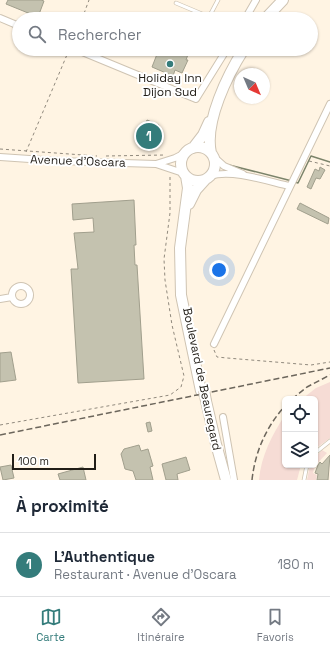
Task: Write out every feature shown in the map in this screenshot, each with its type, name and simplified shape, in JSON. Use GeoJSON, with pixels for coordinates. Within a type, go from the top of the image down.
{"type":"FeatureCollection","features":[{"type":"Feature","properties":{"kind":"main road"},"geometry":{"type":"LineString","coordinates":[[267,12],[278,0]]}},
{"type":"Feature","properties":{"kind":"main road"},"geometry":{"type":"LineString","coordinates":[[272,12],[283,0]]}},
{"type":"Feature","properties":{"kind":"main road"},"geometry":{"type":"LineString","coordinates":[[182,277],[181,232],[188,188],[181,163],[205,130],[222,81],[236,56]]}},
{"type":"Feature","properties":{"kind":"main road"},"geometry":{"type":"LineString","coordinates":[[182,277],[183,246],[188,207],[196,190],[215,166],[210,138],[216,108],[228,77],[240,56]]}},
{"type":"Feature","properties":{"kind":"main road"},"geometry":{"type":"LineString","coordinates":[[189,150],[203,147],[212,155]]}},
{"type":"Feature","properties":{"kind":"main road"},"geometry":{"type":"LineString","coordinates":[[184,174],[196,181],[207,178]]}},
{"type":"Feature","properties":{"kind":"main road","name":"Boulevard de Beauregard"},"geometry":{"type":"LineString","coordinates":[[182,277],[202,390],[226,480]]}},
{"type":"Feature","properties":{"kind":"main road","name":"Boulevard de Beauregard"},"geometry":{"type":"LineString","coordinates":[[205,401],[212,445],[223,480]]}},
{"type":"Feature","properties":{"kind":"street"},"geometry":{"type":"LineString","coordinates":[[249,12],[256,0]]}},
{"type":"Feature","properties":{"kind":"street"},"geometry":{"type":"LineString","coordinates":[[0,18],[12,23]]}},
{"type":"Feature","properties":{"kind":"street"},"geometry":{"type":"LineString","coordinates":[[92,56],[196,98],[223,56]]}},
{"type":"Feature","properties":{"kind":"street"},"geometry":{"type":"LineString","coordinates":[[214,344],[330,104]]}},
{"type":"Feature","properties":{"kind":"street","name":"Avenue d'Oscara"},"geometry":{"type":"LineString","coordinates":[[156,164],[178,157],[189,150]]}},
{"type":"Feature","properties":{"kind":"street"},"geometry":{"type":"LineString","coordinates":[[212,155],[227,167],[250,177]]}},
{"type":"Feature","properties":{"kind":"street","name":"Avenue d'Oscara"},"geometry":{"type":"LineString","coordinates":[[0,157],[156,164],[171,168],[184,174]]}},
{"type":"Feature","properties":{"kind":"street"},"geometry":{"type":"LineString","coordinates":[[207,178],[221,174],[250,177],[290,186]]}},
{"type":"Feature","properties":{"kind":"street"},"geometry":{"type":"LineString","coordinates":[[0,299],[12,297]]}},
{"type":"Feature","properties":{"kind":"street"},"geometry":{"type":"LineString","coordinates":[[223,417],[234,480]]}},
{"type":"Feature","properties":{"kind":"lane"},"geometry":{"type":"LineString","coordinates":[[212,12],[218,0]]}},
{"type":"Feature","properties":{"kind":"lane"},"geometry":{"type":"LineString","coordinates":[[176,3],[197,12]]}},
{"type":"Feature","properties":{"kind":"lane"},"geometry":{"type":"LineString","coordinates":[[318,451],[330,441]]}},
{"type":"Feature","properties":{"kind":"lane"},"geometry":{"type":"LineString","coordinates":[[304,480],[306,468]]}},
{"type":"Feature","properties":{"kind":"path"},"geometry":{"type":"LineString","coordinates":[[85,12],[90,0]]}},
{"type":"Feature","properties":{"kind":"path"},"geometry":{"type":"LineString","coordinates":[[23,159],[66,56]]}},
{"type":"Feature","properties":{"kind":"path"},"geometry":{"type":"LineString","coordinates":[[0,149],[102,156],[164,155]]}},
{"type":"Feature","properties":{"kind":"path"},"geometry":{"type":"LineString","coordinates":[[311,162],[330,166]]}},
{"type":"Feature","properties":{"kind":"path"},"geometry":{"type":"LineString","coordinates":[[0,425],[170,395],[181,387],[184,376],[166,296],[164,259],[170,214],[169,185],[171,168]]}},
{"type":"Feature","properties":{"kind":"path"},"geometry":{"type":"LineString","coordinates":[[214,344],[214,351],[217,357],[310,365],[330,362]]}},
{"type":"Feature","properties":{"kind":"shaded area"},"geometry":{"type":"Polygon","coordinates":[[[330,382],[330,438],[318,447],[318,396],[306,396],[316,388],[330,382]]]}},
{"type":"Feature","properties":{"kind":"shaded area"},"geometry":{"type":"Polygon","coordinates":[[[282,420],[282,468],[300,468],[297,480],[259,480],[265,454],[282,420]]]}},
{"type":"Feature","properties":{"kind":"shaded area"},"geometry":{"type":"Polygon","coordinates":[[[322,450],[327,453],[318,462],[318,454],[322,450]]]}},
{"type":"Feature","properties":{"kind":"shaded area"},"geometry":{"type":"Polygon","coordinates":[[[309,468],[315,468],[313,473],[317,475],[316,480],[307,480],[309,468]]]}},
{"type":"Feature","properties":{"kind":"building"},"geometry":{"type":"Polygon","coordinates":[[[8,0],[44,1],[40,12],[26,12],[6,4],[8,0]]]}},
{"type":"Feature","properties":{"kind":"building","name":"Holiday Inn Dijon Sud"},"geometry":{"type":"Polygon","coordinates":[[[156,56],[187,56],[186,60],[188,60],[182,73],[175,70],[173,76],[152,67],[156,56]]]}},
{"type":"Feature","properties":{"kind":"building"},"geometry":{"type":"Polygon","coordinates":[[[147,120],[159,125],[160,139],[155,147],[145,148],[137,144],[147,120]]]}},
{"type":"Feature","properties":{"kind":"building"},"geometry":{"type":"Polygon","coordinates":[[[320,167],[325,170],[320,179],[316,178],[311,189],[307,187],[315,169],[319,171],[320,167]]]}},
{"type":"Feature","properties":{"kind":"building"},"geometry":{"type":"Polygon","coordinates":[[[134,200],[136,245],[134,245],[135,265],[137,265],[144,379],[78,383],[71,269],[78,269],[74,233],[94,232],[93,218],[73,220],[72,204],[134,200]]]}},
{"type":"Feature","properties":{"kind":"building"},"geometry":{"type":"Polygon","coordinates":[[[300,203],[329,218],[328,224],[297,209],[300,203]]]}},
{"type":"Feature","properties":{"kind":"building"},"geometry":{"type":"Polygon","coordinates":[[[11,352],[16,380],[0,382],[0,353],[11,352]]]}},
{"type":"Feature","properties":{"kind":"building"},"geometry":{"type":"Polygon","coordinates":[[[150,422],[152,431],[148,432],[146,423],[150,422]]]}},
{"type":"Feature","properties":{"kind":"building"},"geometry":{"type":"Polygon","coordinates":[[[139,445],[141,451],[148,449],[153,466],[150,467],[153,480],[136,480],[133,471],[125,469],[121,454],[124,449],[139,445]]]}},
{"type":"Feature","properties":{"kind":"building"},"geometry":{"type":"Polygon","coordinates":[[[330,455],[328,480],[317,480],[318,474],[315,473],[320,462],[322,464],[330,455]]]}},
{"type":"Feature","properties":{"kind":"building"},"geometry":{"type":"Polygon","coordinates":[[[186,457],[190,470],[177,474],[178,480],[166,480],[162,464],[186,457]]]}},
{"type":"Feature","properties":{"kind":"building"},"geometry":{"type":"Polygon","coordinates":[[[11,465],[14,478],[3,480],[0,467],[11,465]]]}},
{"type":"Feature","properties":{"kind":"building"},"geometry":{"type":"Polygon","coordinates":[[[83,467],[86,480],[60,480],[58,474],[83,467]]]}},
{"type":"Feature","properties":{"kind":"waterway"},"geometry":{"type":"LineString","coordinates":[[295,182],[298,183],[311,156],[330,162]]}},
{"type":"Feature","properties":{"kind":"waterway"},"geometry":{"type":"LineString","coordinates":[[229,165],[292,181]]}},
{"type":"Feature","properties":{"kind":"railway"},"geometry":{"type":"LineString","coordinates":[[0,435],[330,368]]}},
{"type":"Feature","properties":{"kind":"railway"},"geometry":{"type":"LineString","coordinates":[[296,396],[307,387],[330,375]]}},
{"type":"Feature","properties":{"kind":"railway"},"geometry":{"type":"LineString","coordinates":[[252,480],[262,440],[272,422],[282,409]]}},
{"type":"Feature","properties":{"kind":"place","name":"Holiday Inn Dijon Sud"},"geometry":{"type":"Point","coordinates":[170,64]}},
{"type":"Feature","properties":{"kind":"place","name":"L'Authentique"},"geometry":{"type":"Point","coordinates":[149,136]}}]}
